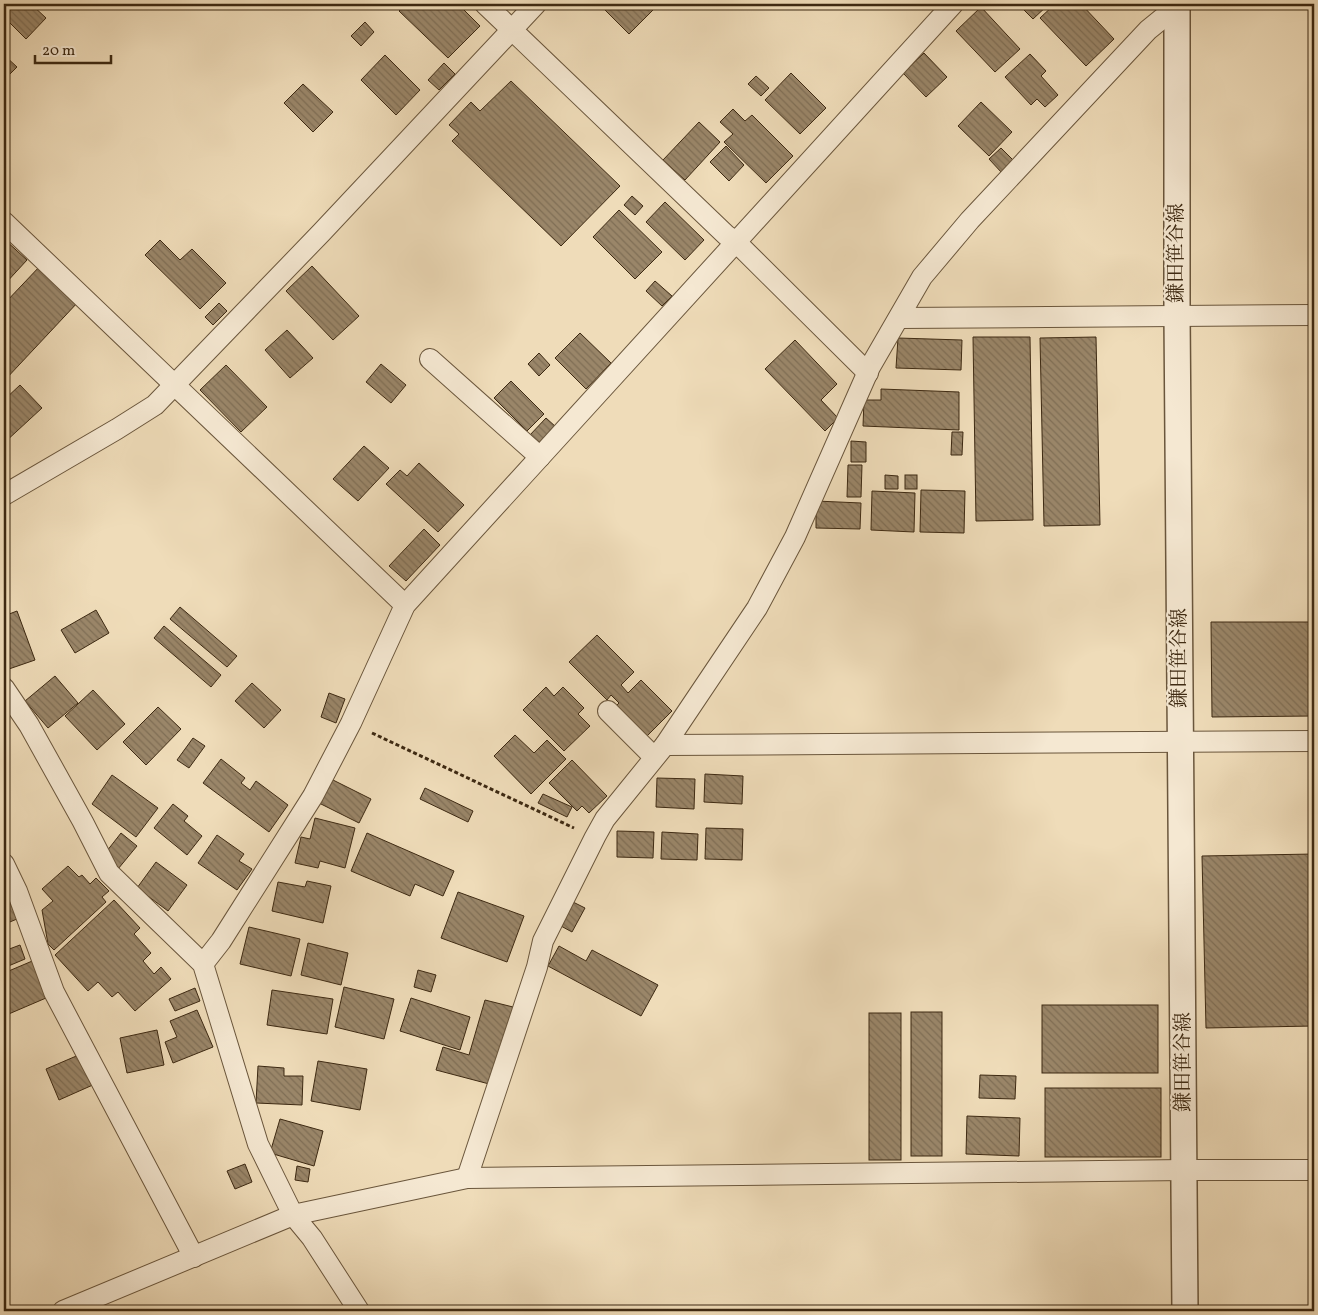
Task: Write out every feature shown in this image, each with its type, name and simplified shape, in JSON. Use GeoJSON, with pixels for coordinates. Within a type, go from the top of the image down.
{"type":"FeatureCollection","features":[{"type":"Feature","properties":{"kind":"street"},"geometry":{"type":"LineString","coordinates":[[485,4],[726,235],[736,242],[868,373]]}},
{"type":"Feature","properties":{"kind":"street"},"geometry":{"type":"LineString","coordinates":[[4,495],[155,405],[314,240],[536,4]]}},
{"type":"Feature","properties":{"kind":"street"},"geometry":{"type":"LineString","coordinates":[[203,964],[221,940],[313,796],[351,723],[405,605],[953,4]]}},
{"type":"Feature","properties":{"kind":"street"},"geometry":{"type":"LineString","coordinates":[[467,1178],[537,967],[543,941],[595,837],[606,819],[660,751],[757,608],[795,537],[868,373],[922,277],[970,220],[1148,30],[1178,5]]}},
{"type":"Feature","properties":{"kind":"street","name":"鎌田笹谷線"},"geometry":{"type":"LineString","coordinates":[[1178,5],[1184,1311]]}},
{"type":"Feature","properties":{"kind":"street"},"geometry":{"type":"LineString","coordinates":[[4,222],[405,605]]}},
{"type":"Feature","properties":{"kind":"street"},"geometry":{"type":"LineString","coordinates":[[899,318],[1314,315]]}},
{"type":"Feature","properties":{"kind":"street"},"geometry":{"type":"LineString","coordinates":[[430,359],[540,457]]}},
{"type":"Feature","properties":{"kind":"street"},"geometry":{"type":"LineString","coordinates":[[4,688],[29,725],[109,873],[203,964],[258,1144],[293,1216],[312,1238],[359,1311]]}},
{"type":"Feature","properties":{"kind":"street"},"geometry":{"type":"LineString","coordinates":[[608,711],[660,751],[1314,741]]}},
{"type":"Feature","properties":{"kind":"street"},"geometry":{"type":"LineString","coordinates":[[4,864],[17,891],[54,992],[194,1257]]}},
{"type":"Feature","properties":{"kind":"street"},"geometry":{"type":"LineString","coordinates":[[63,1311],[293,1216],[467,1178],[1314,1170]]}},
{"type":"Feature","properties":{"kind":"path"},"geometry":{"type":"LineString","coordinates":[[351,723],[595,837]]}},
{"type":"Feature","properties":{"kind":"building"},"geometry":{"type":"Polygon","coordinates":[[[4,4],[31,4],[46,18],[26,39],[4,17],[4,4]]]}},
{"type":"Feature","properties":{"kind":"building"},"geometry":{"type":"Polygon","coordinates":[[[406,4],[458,4],[480,26],[448,58],[399,11],[406,4]]]}},
{"type":"Feature","properties":{"kind":"building"},"geometry":{"type":"Polygon","coordinates":[[[599,4],[652,4],[656,7],[629,34],[599,4]]]}},
{"type":"Feature","properties":{"kind":"building"},"geometry":{"type":"Polygon","coordinates":[[[1018,4],[1049,4],[1033,19],[1018,4]]]}},
{"type":"Feature","properties":{"kind":"building"},"geometry":{"type":"Polygon","coordinates":[[[1055,4],[1081,4],[1114,39],[1086,66],[1040,18],[1055,4]]]}},
{"type":"Feature","properties":{"kind":"building"},"geometry":{"type":"Polygon","coordinates":[[[981,7],[1020,49],[995,72],[956,31],[981,7]]]}},
{"type":"Feature","properties":{"kind":"building"},"geometry":{"type":"Polygon","coordinates":[[[365,22],[374,32],[361,46],[351,36],[365,22]]]}},
{"type":"Feature","properties":{"kind":"building"},"geometry":{"type":"Polygon","coordinates":[[[924,53],[947,77],[926,97],[903,73],[924,53]]]}},
{"type":"Feature","properties":{"kind":"building"},"geometry":{"type":"Polygon","coordinates":[[[1030,54],[1046,71],[1041,76],[1058,95],[1045,107],[1037,99],[1031,105],[1005,77],[1030,54]]]}},
{"type":"Feature","properties":{"kind":"building"},"geometry":{"type":"Polygon","coordinates":[[[4,55],[17,67],[4,80],[4,55]]]}},
{"type":"Feature","properties":{"kind":"building"},"geometry":{"type":"Polygon","coordinates":[[[385,55],[420,90],[396,115],[361,80],[385,55]]]}},
{"type":"Feature","properties":{"kind":"building"},"geometry":{"type":"Polygon","coordinates":[[[444,63],[455,74],[439,90],[428,80],[444,63]]]}},
{"type":"Feature","properties":{"kind":"building"},"geometry":{"type":"Polygon","coordinates":[[[791,73],[826,108],[800,134],[765,100],[791,73]]]}},
{"type":"Feature","properties":{"kind":"building"},"geometry":{"type":"Polygon","coordinates":[[[756,76],[769,88],[761,96],[748,84],[756,76]]]}},
{"type":"Feature","properties":{"kind":"building"},"geometry":{"type":"Polygon","coordinates":[[[511,81],[620,186],[561,246],[452,141],[459,134],[449,125],[471,102],[480,111],[511,81]]]}},
{"type":"Feature","properties":{"kind":"building"},"geometry":{"type":"Polygon","coordinates":[[[303,84],[333,112],[313,132],[284,103],[303,84]]]}},
{"type":"Feature","properties":{"kind":"building"},"geometry":{"type":"Polygon","coordinates":[[[981,102],[1012,132],[989,156],[958,126],[981,102]]]}},
{"type":"Feature","properties":{"kind":"building"},"geometry":{"type":"Polygon","coordinates":[[[733,109],[745,121],[752,115],[793,156],[766,183],[724,142],[733,134],[720,122],[733,109]]]}},
{"type":"Feature","properties":{"kind":"building"},"geometry":{"type":"Polygon","coordinates":[[[699,122],[720,142],[685,180],[663,160],[699,122]]]}},
{"type":"Feature","properties":{"kind":"building"},"geometry":{"type":"Polygon","coordinates":[[[726,146],[744,165],[729,181],[710,162],[726,146]]]}},
{"type":"Feature","properties":{"kind":"building"},"geometry":{"type":"Polygon","coordinates":[[[1001,148],[1014,161],[1002,173],[989,159],[1001,148]]]}},
{"type":"Feature","properties":{"kind":"building"},"geometry":{"type":"Polygon","coordinates":[[[632,196],[643,206],[635,215],[624,205],[632,196]]]}},
{"type":"Feature","properties":{"kind":"building"},"geometry":{"type":"Polygon","coordinates":[[[665,202],[704,240],[685,260],[646,222],[665,202]]]}},
{"type":"Feature","properties":{"kind":"building"},"geometry":{"type":"Polygon","coordinates":[[[619,210],[662,252],[635,279],[593,237],[619,210]]]}},
{"type":"Feature","properties":{"kind":"building"},"geometry":{"type":"Polygon","coordinates":[[[4,239],[27,260],[4,285],[4,239]]]}},
{"type":"Feature","properties":{"kind":"building"},"geometry":{"type":"Polygon","coordinates":[[[160,240],[180,260],[192,249],[226,283],[200,309],[145,255],[160,240]]]}},
{"type":"Feature","properties":{"kind":"building"},"geometry":{"type":"Polygon","coordinates":[[[41,265],[79,301],[4,381],[4,304],[41,265]]]}},
{"type":"Feature","properties":{"kind":"building"},"geometry":{"type":"Polygon","coordinates":[[[312,266],[359,316],[333,340],[286,291],[312,266]]]}},
{"type":"Feature","properties":{"kind":"building"},"geometry":{"type":"Polygon","coordinates":[[[655,281],[672,296],[662,306],[646,291],[655,281]]]}},
{"type":"Feature","properties":{"kind":"building"},"geometry":{"type":"Polygon","coordinates":[[[219,303],[227,311],[213,325],[205,317],[219,303]]]}},
{"type":"Feature","properties":{"kind":"building"},"geometry":{"type":"Polygon","coordinates":[[[287,330],[313,358],[290,378],[265,350],[287,330]]]}},
{"type":"Feature","properties":{"kind":"building"},"geometry":{"type":"Polygon","coordinates":[[[580,333],[611,363],[586,389],[555,358],[580,333]]]}},
{"type":"Feature","properties":{"kind":"building"},"geometry":{"type":"Polygon","coordinates":[[[973,337],[1030,337],[1033,520],[976,521],[973,337]]]}},
{"type":"Feature","properties":{"kind":"building"},"geometry":{"type":"Polygon","coordinates":[[[1096,337],[1100,525],[1044,526],[1040,338],[1096,337]]]}},
{"type":"Feature","properties":{"kind":"building"},"geometry":{"type":"Polygon","coordinates":[[[898,338],[962,340],[961,370],[896,368],[898,338]]]}},
{"type":"Feature","properties":{"kind":"building"},"geometry":{"type":"Polygon","coordinates":[[[795,340],[837,384],[821,400],[838,418],[825,431],[765,369],[795,340]]]}},
{"type":"Feature","properties":{"kind":"building"},"geometry":{"type":"Polygon","coordinates":[[[539,353],[550,365],[539,376],[528,364],[539,353]]]}},
{"type":"Feature","properties":{"kind":"building"},"geometry":{"type":"Polygon","coordinates":[[[381,364],[406,385],[391,403],[366,382],[381,364]]]}},
{"type":"Feature","properties":{"kind":"building"},"geometry":{"type":"Polygon","coordinates":[[[226,365],[267,407],[241,432],[200,390],[226,365]]]}},
{"type":"Feature","properties":{"kind":"building"},"geometry":{"type":"Polygon","coordinates":[[[511,381],[544,414],[527,431],[494,398],[511,381]]]}},
{"type":"Feature","properties":{"kind":"building"},"geometry":{"type":"Polygon","coordinates":[[[20,385],[42,408],[4,443],[4,400],[20,385]]]}},
{"type":"Feature","properties":{"kind":"building"},"geometry":{"type":"Polygon","coordinates":[[[881,389],[959,392],[959,430],[863,426],[864,400],[881,400],[881,389]]]}},
{"type":"Feature","properties":{"kind":"building"},"geometry":{"type":"Polygon","coordinates":[[[546,418],[556,427],[539,445],[529,436],[546,418]]]}},
{"type":"Feature","properties":{"kind":"building"},"geometry":{"type":"Polygon","coordinates":[[[952,432],[963,432],[962,455],[951,455],[952,432]]]}},
{"type":"Feature","properties":{"kind":"building"},"geometry":{"type":"Polygon","coordinates":[[[851,441],[866,442],[866,462],[851,462],[851,441]]]}},
{"type":"Feature","properties":{"kind":"building"},"geometry":{"type":"Polygon","coordinates":[[[364,446],[389,468],[358,501],[333,479],[364,446]]]}},
{"type":"Feature","properties":{"kind":"building"},"geometry":{"type":"Polygon","coordinates":[[[419,463],[464,505],[438,532],[386,484],[400,470],[407,476],[419,463]]]}},
{"type":"Feature","properties":{"kind":"building"},"geometry":{"type":"Polygon","coordinates":[[[848,465],[862,465],[861,497],[847,497],[848,465]]]}},
{"type":"Feature","properties":{"kind":"building"},"geometry":{"type":"Polygon","coordinates":[[[885,475],[898,476],[898,489],[885,489],[885,475]]]}},
{"type":"Feature","properties":{"kind":"building"},"geometry":{"type":"Polygon","coordinates":[[[905,475],[917,475],[917,489],[905,489],[905,475]]]}},
{"type":"Feature","properties":{"kind":"building"},"geometry":{"type":"Polygon","coordinates":[[[921,490],[965,491],[964,533],[920,532],[921,490]]]}},
{"type":"Feature","properties":{"kind":"building"},"geometry":{"type":"Polygon","coordinates":[[[872,491],[915,493],[914,532],[871,530],[872,491]]]}},
{"type":"Feature","properties":{"kind":"building"},"geometry":{"type":"Polygon","coordinates":[[[816,501],[861,503],[860,529],[816,528],[816,501]]]}},
{"type":"Feature","properties":{"kind":"building"},"geometry":{"type":"Polygon","coordinates":[[[424,529],[440,545],[406,581],[389,566],[424,529]]]}},
{"type":"Feature","properties":{"kind":"building"},"geometry":{"type":"Polygon","coordinates":[[[180,607],[237,656],[227,667],[170,619],[180,607]]]}},
{"type":"Feature","properties":{"kind":"building"},"geometry":{"type":"Polygon","coordinates":[[[96,610],[109,633],[75,653],[61,630],[96,610]]]}},
{"type":"Feature","properties":{"kind":"building"},"geometry":{"type":"Polygon","coordinates":[[[17,611],[35,660],[6,670],[4,664],[4,616],[17,611]]]}},
{"type":"Feature","properties":{"kind":"building"},"geometry":{"type":"Polygon","coordinates":[[[1211,622],[1314,622],[1314,716],[1212,717],[1211,622]]]}},
{"type":"Feature","properties":{"kind":"building"},"geometry":{"type":"Polygon","coordinates":[[[164,626],[221,675],[211,687],[154,638],[164,626]]]}},
{"type":"Feature","properties":{"kind":"building"},"geometry":{"type":"Polygon","coordinates":[[[597,635],[634,672],[621,685],[628,693],[641,680],[672,711],[647,736],[616,706],[619,703],[611,695],[607,700],[569,662],[597,635]]]}},
{"type":"Feature","properties":{"kind":"building"},"geometry":{"type":"Polygon","coordinates":[[[55,676],[78,703],[48,728],[25,701],[55,676]]]}},
{"type":"Feature","properties":{"kind":"building"},"geometry":{"type":"Polygon","coordinates":[[[252,683],[281,710],[264,728],[235,701],[252,683]]]}},
{"type":"Feature","properties":{"kind":"building"},"geometry":{"type":"Polygon","coordinates":[[[546,687],[554,696],[563,687],[584,708],[578,714],[590,726],[564,751],[523,710],[546,687]]]}},
{"type":"Feature","properties":{"kind":"building"},"geometry":{"type":"Polygon","coordinates":[[[93,690],[125,724],[97,750],[65,716],[93,690]]]}},
{"type":"Feature","properties":{"kind":"building"},"geometry":{"type":"Polygon","coordinates":[[[329,693],[345,699],[336,723],[321,717],[329,693]]]}},
{"type":"Feature","properties":{"kind":"building"},"geometry":{"type":"Polygon","coordinates":[[[158,707],[181,729],[146,765],[123,742],[158,707]]]}},
{"type":"Feature","properties":{"kind":"building"},"geometry":{"type":"Polygon","coordinates":[[[515,735],[534,753],[547,740],[566,759],[531,794],[494,756],[515,735]]]}},
{"type":"Feature","properties":{"kind":"building"},"geometry":{"type":"Polygon","coordinates":[[[193,738],[205,746],[189,768],[177,760],[193,738]]]}},
{"type":"Feature","properties":{"kind":"building"},"geometry":{"type":"Polygon","coordinates":[[[221,759],[245,778],[241,783],[250,790],[256,781],[288,805],[269,832],[203,783],[221,759]]]}},
{"type":"Feature","properties":{"kind":"building"},"geometry":{"type":"Polygon","coordinates":[[[572,760],[607,796],[589,813],[582,806],[577,811],[549,783],[572,760]]]}},
{"type":"Feature","properties":{"kind":"building"},"geometry":{"type":"Polygon","coordinates":[[[705,774],[743,776],[742,804],[704,802],[705,774]]]}},
{"type":"Feature","properties":{"kind":"building"},"geometry":{"type":"Polygon","coordinates":[[[112,775],[158,808],[136,837],[92,804],[112,775]]]}},
{"type":"Feature","properties":{"kind":"building"},"geometry":{"type":"Polygon","coordinates":[[[657,778],[695,779],[694,809],[656,807],[657,778]]]}},
{"type":"Feature","properties":{"kind":"building"},"geometry":{"type":"Polygon","coordinates":[[[331,779],[371,799],[359,823],[319,803],[331,779]]]}},
{"type":"Feature","properties":{"kind":"building"},"geometry":{"type":"Polygon","coordinates":[[[425,788],[473,811],[468,822],[420,799],[425,788]]]}},
{"type":"Feature","properties":{"kind":"building"},"geometry":{"type":"Polygon","coordinates":[[[543,794],[572,807],[567,817],[538,803],[543,794]]]}},
{"type":"Feature","properties":{"kind":"building"},"geometry":{"type":"Polygon","coordinates":[[[173,804],[188,816],[184,821],[202,836],[187,855],[154,828],[173,804]]]}},
{"type":"Feature","properties":{"kind":"building"},"geometry":{"type":"Polygon","coordinates":[[[315,818],[355,828],[345,868],[320,861],[318,868],[295,863],[301,837],[310,839],[315,818]]]}},
{"type":"Feature","properties":{"kind":"building"},"geometry":{"type":"Polygon","coordinates":[[[706,828],[743,829],[742,860],[705,859],[706,828]]]}},
{"type":"Feature","properties":{"kind":"building"},"geometry":{"type":"Polygon","coordinates":[[[617,831],[654,832],[653,858],[617,857],[617,831]]]}},
{"type":"Feature","properties":{"kind":"building"},"geometry":{"type":"Polygon","coordinates":[[[662,832],[698,834],[697,860],[661,859],[662,832]]]}},
{"type":"Feature","properties":{"kind":"building"},"geometry":{"type":"Polygon","coordinates":[[[121,833],[137,846],[118,869],[103,856],[121,833]]]}},
{"type":"Feature","properties":{"kind":"building"},"geometry":{"type":"Polygon","coordinates":[[[367,833],[454,871],[443,896],[415,884],[410,896],[351,871],[367,833]]]}},
{"type":"Feature","properties":{"kind":"building"},"geometry":{"type":"Polygon","coordinates":[[[217,835],[244,854],[239,861],[252,869],[237,890],[198,863],[217,835]]]}},
{"type":"Feature","properties":{"kind":"building"},"geometry":{"type":"Polygon","coordinates":[[[1314,854],[1314,1026],[1206,1028],[1202,856],[1314,854]]]}},
{"type":"Feature","properties":{"kind":"building"},"geometry":{"type":"Polygon","coordinates":[[[156,862],[187,885],[168,911],[137,888],[156,862]]]}},
{"type":"Feature","properties":{"kind":"building"},"geometry":{"type":"Polygon","coordinates":[[[68,866],[79,877],[82,875],[90,884],[96,878],[109,891],[102,897],[106,902],[54,950],[48,944],[42,910],[53,901],[42,889],[68,866]]]}},
{"type":"Feature","properties":{"kind":"building"},"geometry":{"type":"Polygon","coordinates":[[[307,881],[331,886],[323,923],[272,911],[278,882],[305,887],[307,881]]]}},
{"type":"Feature","properties":{"kind":"building"},"geometry":{"type":"Polygon","coordinates":[[[458,892],[524,916],[507,962],[441,938],[458,892]]]}},
{"type":"Feature","properties":{"kind":"building"},"geometry":{"type":"Polygon","coordinates":[[[114,900],[140,928],[134,934],[151,953],[143,961],[154,974],[161,967],[171,979],[135,1011],[118,992],[112,997],[98,982],[88,991],[55,955],[114,900]]]}},
{"type":"Feature","properties":{"kind":"building"},"geometry":{"type":"Polygon","coordinates":[[[10,902],[17,919],[5,924],[4,904],[10,902]]]}},
{"type":"Feature","properties":{"kind":"building"},"geometry":{"type":"Polygon","coordinates":[[[573,902],[585,908],[572,932],[561,926],[573,902]]]}},
{"type":"Feature","properties":{"kind":"building"},"geometry":{"type":"Polygon","coordinates":[[[249,927],[300,939],[291,976],[240,964],[249,927]]]}},
{"type":"Feature","properties":{"kind":"building"},"geometry":{"type":"Polygon","coordinates":[[[308,943],[348,953],[341,985],[301,975],[308,943]]]}},
{"type":"Feature","properties":{"kind":"building"},"geometry":{"type":"Polygon","coordinates":[[[20,945],[25,959],[6,967],[4,951],[20,945]]]}},
{"type":"Feature","properties":{"kind":"building"},"geometry":{"type":"Polygon","coordinates":[[[559,946],[586,961],[592,950],[658,985],[641,1016],[548,966],[559,946]]]}},
{"type":"Feature","properties":{"kind":"building"},"geometry":{"type":"Polygon","coordinates":[[[37,959],[53,995],[4,1016],[4,973],[37,959]]]}},
{"type":"Feature","properties":{"kind":"building"},"geometry":{"type":"Polygon","coordinates":[[[418,970],[436,975],[431,992],[414,987],[418,970]]]}},
{"type":"Feature","properties":{"kind":"building"},"geometry":{"type":"Polygon","coordinates":[[[344,987],[394,999],[384,1039],[335,1027],[344,987]]]}},
{"type":"Feature","properties":{"kind":"building"},"geometry":{"type":"Polygon","coordinates":[[[195,988],[200,1001],[175,1011],[169,999],[195,988]]]}},
{"type":"Feature","properties":{"kind":"building"},"geometry":{"type":"Polygon","coordinates":[[[272,990],[333,999],[327,1034],[267,1025],[272,990]]]}},
{"type":"Feature","properties":{"kind":"building"},"geometry":{"type":"Polygon","coordinates":[[[411,998],[470,1017],[460,1050],[400,1031],[411,998]]]}},
{"type":"Feature","properties":{"kind":"building"},"geometry":{"type":"Polygon","coordinates":[[[485,1000],[517,1008],[493,1085],[436,1070],[443,1047],[469,1055],[485,1000]]]}},
{"type":"Feature","properties":{"kind":"building"},"geometry":{"type":"Polygon","coordinates":[[[1042,1005],[1158,1005],[1158,1073],[1042,1073],[1042,1005]]]}},
{"type":"Feature","properties":{"kind":"building"},"geometry":{"type":"Polygon","coordinates":[[[197,1010],[213,1047],[173,1063],[165,1042],[177,1037],[170,1021],[197,1010]]]}},
{"type":"Feature","properties":{"kind":"building"},"geometry":{"type":"Polygon","coordinates":[[[911,1012],[942,1012],[942,1156],[911,1156],[911,1012]]]}},
{"type":"Feature","properties":{"kind":"building"},"geometry":{"type":"Polygon","coordinates":[[[869,1013],[901,1013],[901,1160],[869,1160],[869,1013]]]}},
{"type":"Feature","properties":{"kind":"building"},"geometry":{"type":"Polygon","coordinates":[[[157,1030],[164,1065],[127,1073],[120,1038],[157,1030]]]}},
{"type":"Feature","properties":{"kind":"building"},"geometry":{"type":"Polygon","coordinates":[[[81,1054],[95,1084],[59,1100],[46,1069],[81,1054]]]}},
{"type":"Feature","properties":{"kind":"building"},"geometry":{"type":"Polygon","coordinates":[[[318,1061],[367,1069],[360,1110],[311,1101],[318,1061]]]}},
{"type":"Feature","properties":{"kind":"building"},"geometry":{"type":"Polygon","coordinates":[[[258,1066],[284,1068],[284,1076],[303,1076],[302,1105],[256,1103],[258,1066]]]}},
{"type":"Feature","properties":{"kind":"building"},"geometry":{"type":"Polygon","coordinates":[[[980,1075],[1016,1076],[1015,1099],[979,1098],[980,1075]]]}},
{"type":"Feature","properties":{"kind":"building"},"geometry":{"type":"Polygon","coordinates":[[[1045,1088],[1161,1088],[1161,1157],[1045,1157],[1045,1088]]]}},
{"type":"Feature","properties":{"kind":"building"},"geometry":{"type":"Polygon","coordinates":[[[967,1116],[1020,1118],[1019,1156],[966,1154],[967,1116]]]}},
{"type":"Feature","properties":{"kind":"building"},"geometry":{"type":"Polygon","coordinates":[[[280,1119],[323,1131],[314,1166],[270,1153],[280,1119]]]}},
{"type":"Feature","properties":{"kind":"building"},"geometry":{"type":"Polygon","coordinates":[[[245,1164],[252,1182],[235,1189],[227,1171],[245,1164]]]}},
{"type":"Feature","properties":{"kind":"building"},"geometry":{"type":"Polygon","coordinates":[[[297,1166],[310,1169],[308,1182],[295,1180],[297,1166]]]}}]}
